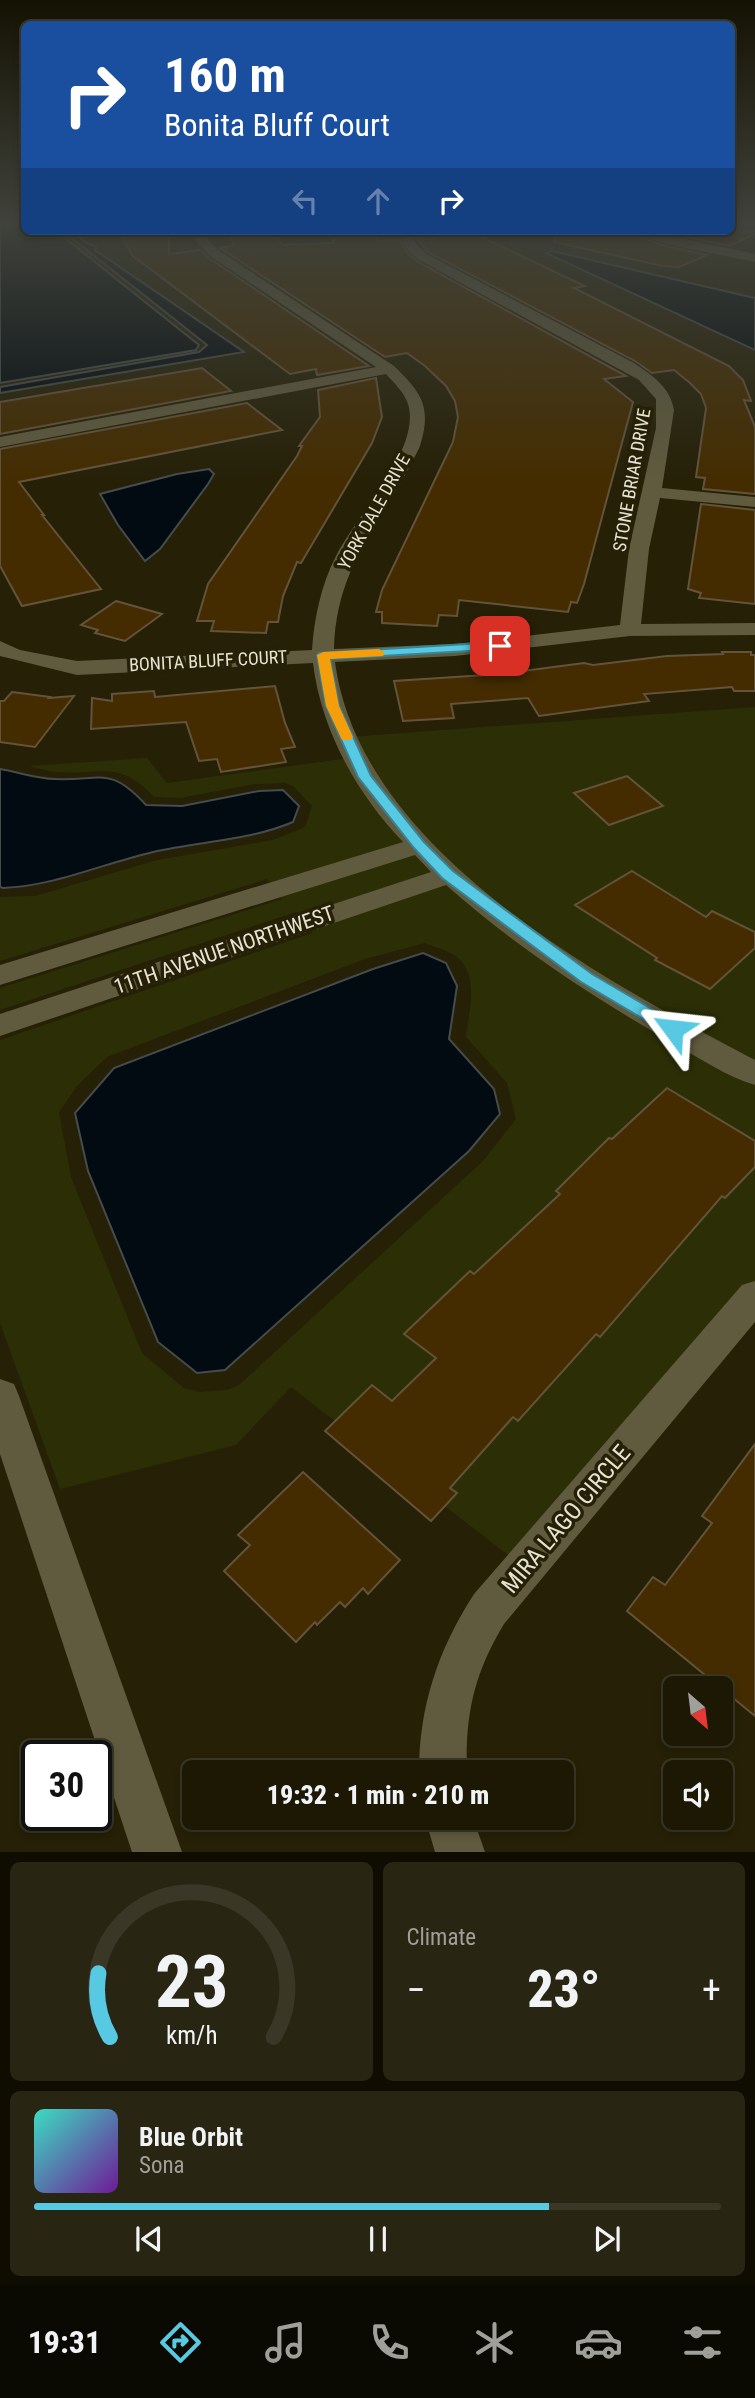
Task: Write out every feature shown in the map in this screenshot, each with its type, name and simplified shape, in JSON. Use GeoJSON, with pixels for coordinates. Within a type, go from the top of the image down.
{"type":"FeatureCollection","features":[{"type":"Feature","properties":{"kind":"street","name":"YORK DALE DRIVE"},"geometry":{"type":"LineString","coordinates":[[301,310],[389,369],[410,390],[418,413],[416,433],[405,459],[346,556],[331,595],[323,655],[332,706],[365,777],[419,845],[448,875],[586,978],[755,1074]]}},
{"type":"Feature","properties":{"kind":"street","name":"STONE BRIAR DRIVE"},"geometry":{"type":"LineString","coordinates":[[522,310],[650,380],[665,400],[653,492],[639,548],[630,630]]}},
{"type":"Feature","properties":{"kind":"street"},"geometry":{"type":"LineString","coordinates":[[0,442],[389,369]]}},
{"type":"Feature","properties":{"kind":"street"},"geometry":{"type":"LineString","coordinates":[[653,492],[755,502]]}},
{"type":"Feature","properties":{"kind":"street","name":"BONITA BLUFF COURT"},"geometry":{"type":"LineString","coordinates":[[0,647],[13,655],[77,668],[455,650],[630,630],[755,629]]}},
{"type":"Feature","properties":{"kind":"street","name":"11TH AVENUE NORTHWEST"},"geometry":{"type":"LineString","coordinates":[[0,975],[419,845]]}},
{"type":"Feature","properties":{"kind":"street","name":"11TH AVENUE NORTHWEST"},"geometry":{"type":"LineString","coordinates":[[0,1025],[448,875]]}},
{"type":"Feature","properties":{"kind":"street","name":"MIRA LAGO CIRCLE"},"geometry":{"type":"LineString","coordinates":[[443,1760],[444,1721],[450,1688],[469,1639],[489,1609],[755,1296]]}},
{"type":"Feature","properties":{"kind":"street"},"geometry":{"type":"LineString","coordinates":[[0,1396],[157,1852]]}},
{"type":"Feature","properties":{"kind":"street"},"geometry":{"type":"LineString","coordinates":[[453,1830],[460,1852]]}},
{"type":"Feature","properties":{"kind":"green space"},"geometry":{"type":"Polygon","coordinates":[[[755,707],[755,1294],[517,1562],[291,1387],[236,1445],[60,1489],[0,1323],[0,1040],[312,933],[296,912],[0,1010],[0,988],[282,899],[267,879],[0,961],[0,897],[35,896],[157,860],[273,840],[305,827],[312,806],[294,787],[286,783],[255,784],[180,798],[154,797],[142,785],[120,773],[57,772],[29,766],[147,758],[167,783],[350,758],[349,737],[755,707]],[[425,943],[365,959],[107,1057],[78,1085],[59,1112],[71,1177],[142,1353],[184,1388],[199,1392],[227,1390],[239,1385],[483,1161],[516,1119],[507,1083],[466,1037],[471,1004],[467,970],[452,954],[425,943]]]}},
{"type":"Feature","properties":{"kind":"shaded area"},"geometry":{"type":"Polygon","coordinates":[[[0,310],[156,310],[199,345],[196,350],[0,383],[0,310]]]}},
{"type":"Feature","properties":{"kind":"shaded area"},"geometry":{"type":"Polygon","coordinates":[[[163,310],[183,310],[244,352],[0,393],[0,387],[199,352],[207,345],[163,310]]]}},
{"type":"Feature","properties":{"kind":"shaded area"},"geometry":{"type":"Polygon","coordinates":[[[670,310],[755,310],[755,350],[670,310]]]}},
{"type":"Feature","properties":{"kind":"shaded area"},"geometry":{"type":"Polygon","coordinates":[[[209,469],[214,474],[208,484],[160,549],[145,561],[118,525],[100,494],[177,474],[209,469]]]}},
{"type":"Feature","properties":{"kind":"shaded area"},"geometry":{"type":"Polygon","coordinates":[[[0,769],[48,779],[113,780],[123,784],[146,805],[182,806],[259,791],[283,790],[299,806],[293,822],[259,833],[171,848],[59,879],[3,888],[0,887],[0,769]]]}},
{"type":"Feature","properties":{"kind":"shaded area"},"geometry":{"type":"Polygon","coordinates":[[[423,953],[446,963],[457,986],[449,1039],[494,1089],[500,1114],[469,1151],[225,1370],[197,1373],[158,1342],[88,1171],[75,1113],[114,1068],[373,969],[423,953]]]}},
{"type":"Feature","properties":{"kind":"building"},"geometry":{"type":"Polygon","coordinates":[[[205,310],[287,310],[369,366],[317,375],[316,369],[290,374],[205,310]]]}},
{"type":"Feature","properties":{"kind":"building"},"geometry":{"type":"Polygon","coordinates":[[[314,310],[506,310],[626,376],[604,379],[633,402],[584,584],[577,603],[571,602],[568,612],[459,600],[457,616],[439,615],[437,626],[382,623],[382,612],[376,612],[382,590],[453,442],[458,417],[455,401],[446,386],[425,366],[407,353],[385,357],[314,310]]]}},
{"type":"Feature","properties":{"kind":"building"},"geometry":{"type":"Polygon","coordinates":[[[539,310],[619,310],[729,366],[743,380],[751,401],[744,400],[755,427],[755,494],[703,489],[705,478],[696,477],[706,408],[701,394],[674,370],[652,373],[635,361],[539,310]]]}},
{"type":"Feature","properties":{"kind":"building"},"geometry":{"type":"Polygon","coordinates":[[[202,368],[231,391],[0,434],[0,402],[202,368]]]}},
{"type":"Feature","properties":{"kind":"building"},"geometry":{"type":"Polygon","coordinates":[[[376,378],[382,417],[372,443],[301,563],[297,562],[283,596],[278,622],[268,622],[266,633],[211,631],[214,621],[197,621],[208,584],[297,456],[302,446],[299,446],[320,417],[318,390],[376,378]]]}},
{"type":"Feature","properties":{"kind":"building"},"geometry":{"type":"Polygon","coordinates":[[[247,403],[282,430],[19,482],[101,589],[22,606],[0,566],[0,449],[247,403]]]}},
{"type":"Feature","properties":{"kind":"building"},"geometry":{"type":"Polygon","coordinates":[[[701,504],[755,510],[755,604],[699,598],[701,593],[688,589],[701,504]]]}},
{"type":"Feature","properties":{"kind":"building"},"geometry":{"type":"Polygon","coordinates":[[[116,601],[162,614],[125,641],[95,633],[98,630],[81,625],[116,601]]]}},
{"type":"Feature","properties":{"kind":"building"},"geometry":{"type":"Polygon","coordinates":[[[722,652],[751,652],[751,655],[755,655],[755,691],[734,691],[732,687],[644,694],[649,701],[539,716],[528,698],[451,704],[454,718],[403,721],[394,681],[501,674],[584,663],[593,665],[667,656],[723,654],[722,652]]]}},
{"type":"Feature","properties":{"kind":"building"},"geometry":{"type":"Polygon","coordinates":[[[275,686],[295,747],[281,749],[286,762],[221,772],[217,759],[199,761],[186,722],[91,729],[92,698],[112,701],[112,694],[154,691],[155,697],[275,686]]]}},
{"type":"Feature","properties":{"kind":"building"},"geometry":{"type":"Polygon","coordinates":[[[12,692],[49,698],[74,696],[35,747],[0,742],[0,701],[4,701],[12,692]]]}},
{"type":"Feature","properties":{"kind":"building"},"geometry":{"type":"Polygon","coordinates":[[[627,776],[663,806],[609,825],[574,793],[627,776]]]}},
{"type":"Feature","properties":{"kind":"building"},"geometry":{"type":"Polygon","coordinates":[[[632,871],[706,917],[712,911],[755,932],[755,948],[710,989],[655,960],[657,958],[575,905],[632,871]]]}},
{"type":"Feature","properties":{"kind":"building"},"geometry":{"type":"Polygon","coordinates":[[[667,1088],[755,1141],[755,1167],[725,1198],[722,1196],[600,1337],[596,1334],[518,1421],[513,1417],[450,1488],[457,1493],[431,1521],[325,1431],[372,1385],[392,1401],[436,1358],[404,1334],[470,1271],[474,1274],[560,1194],[556,1191],[609,1138],[612,1139],[667,1088]]]}},
{"type":"Feature","properties":{"kind":"building"},"geometry":{"type":"Polygon","coordinates":[[[755,1444],[755,1716],[733,1698],[733,1676],[706,1676],[627,1611],[653,1577],[665,1585],[712,1523],[702,1516],[755,1444]]]}},
{"type":"Feature","properties":{"kind":"building"},"geometry":{"type":"Polygon","coordinates":[[[303,1472],[400,1560],[368,1594],[363,1588],[345,1607],[340,1602],[296,1642],[224,1571],[250,1545],[238,1535],[303,1472]]]}},
{"type":"Feature","properties":{"kind":"slow traffic"},"geometry":{"type":"LineString","coordinates":[[347,737],[332,706],[323,655],[379,653]]}},
{"type":"Feature","properties":{"kind":"route"},"geometry":{"type":"LineString","coordinates":[[500,646],[323,655],[332,706],[365,777],[419,845],[448,875],[586,978],[673,1029]]}}]}
